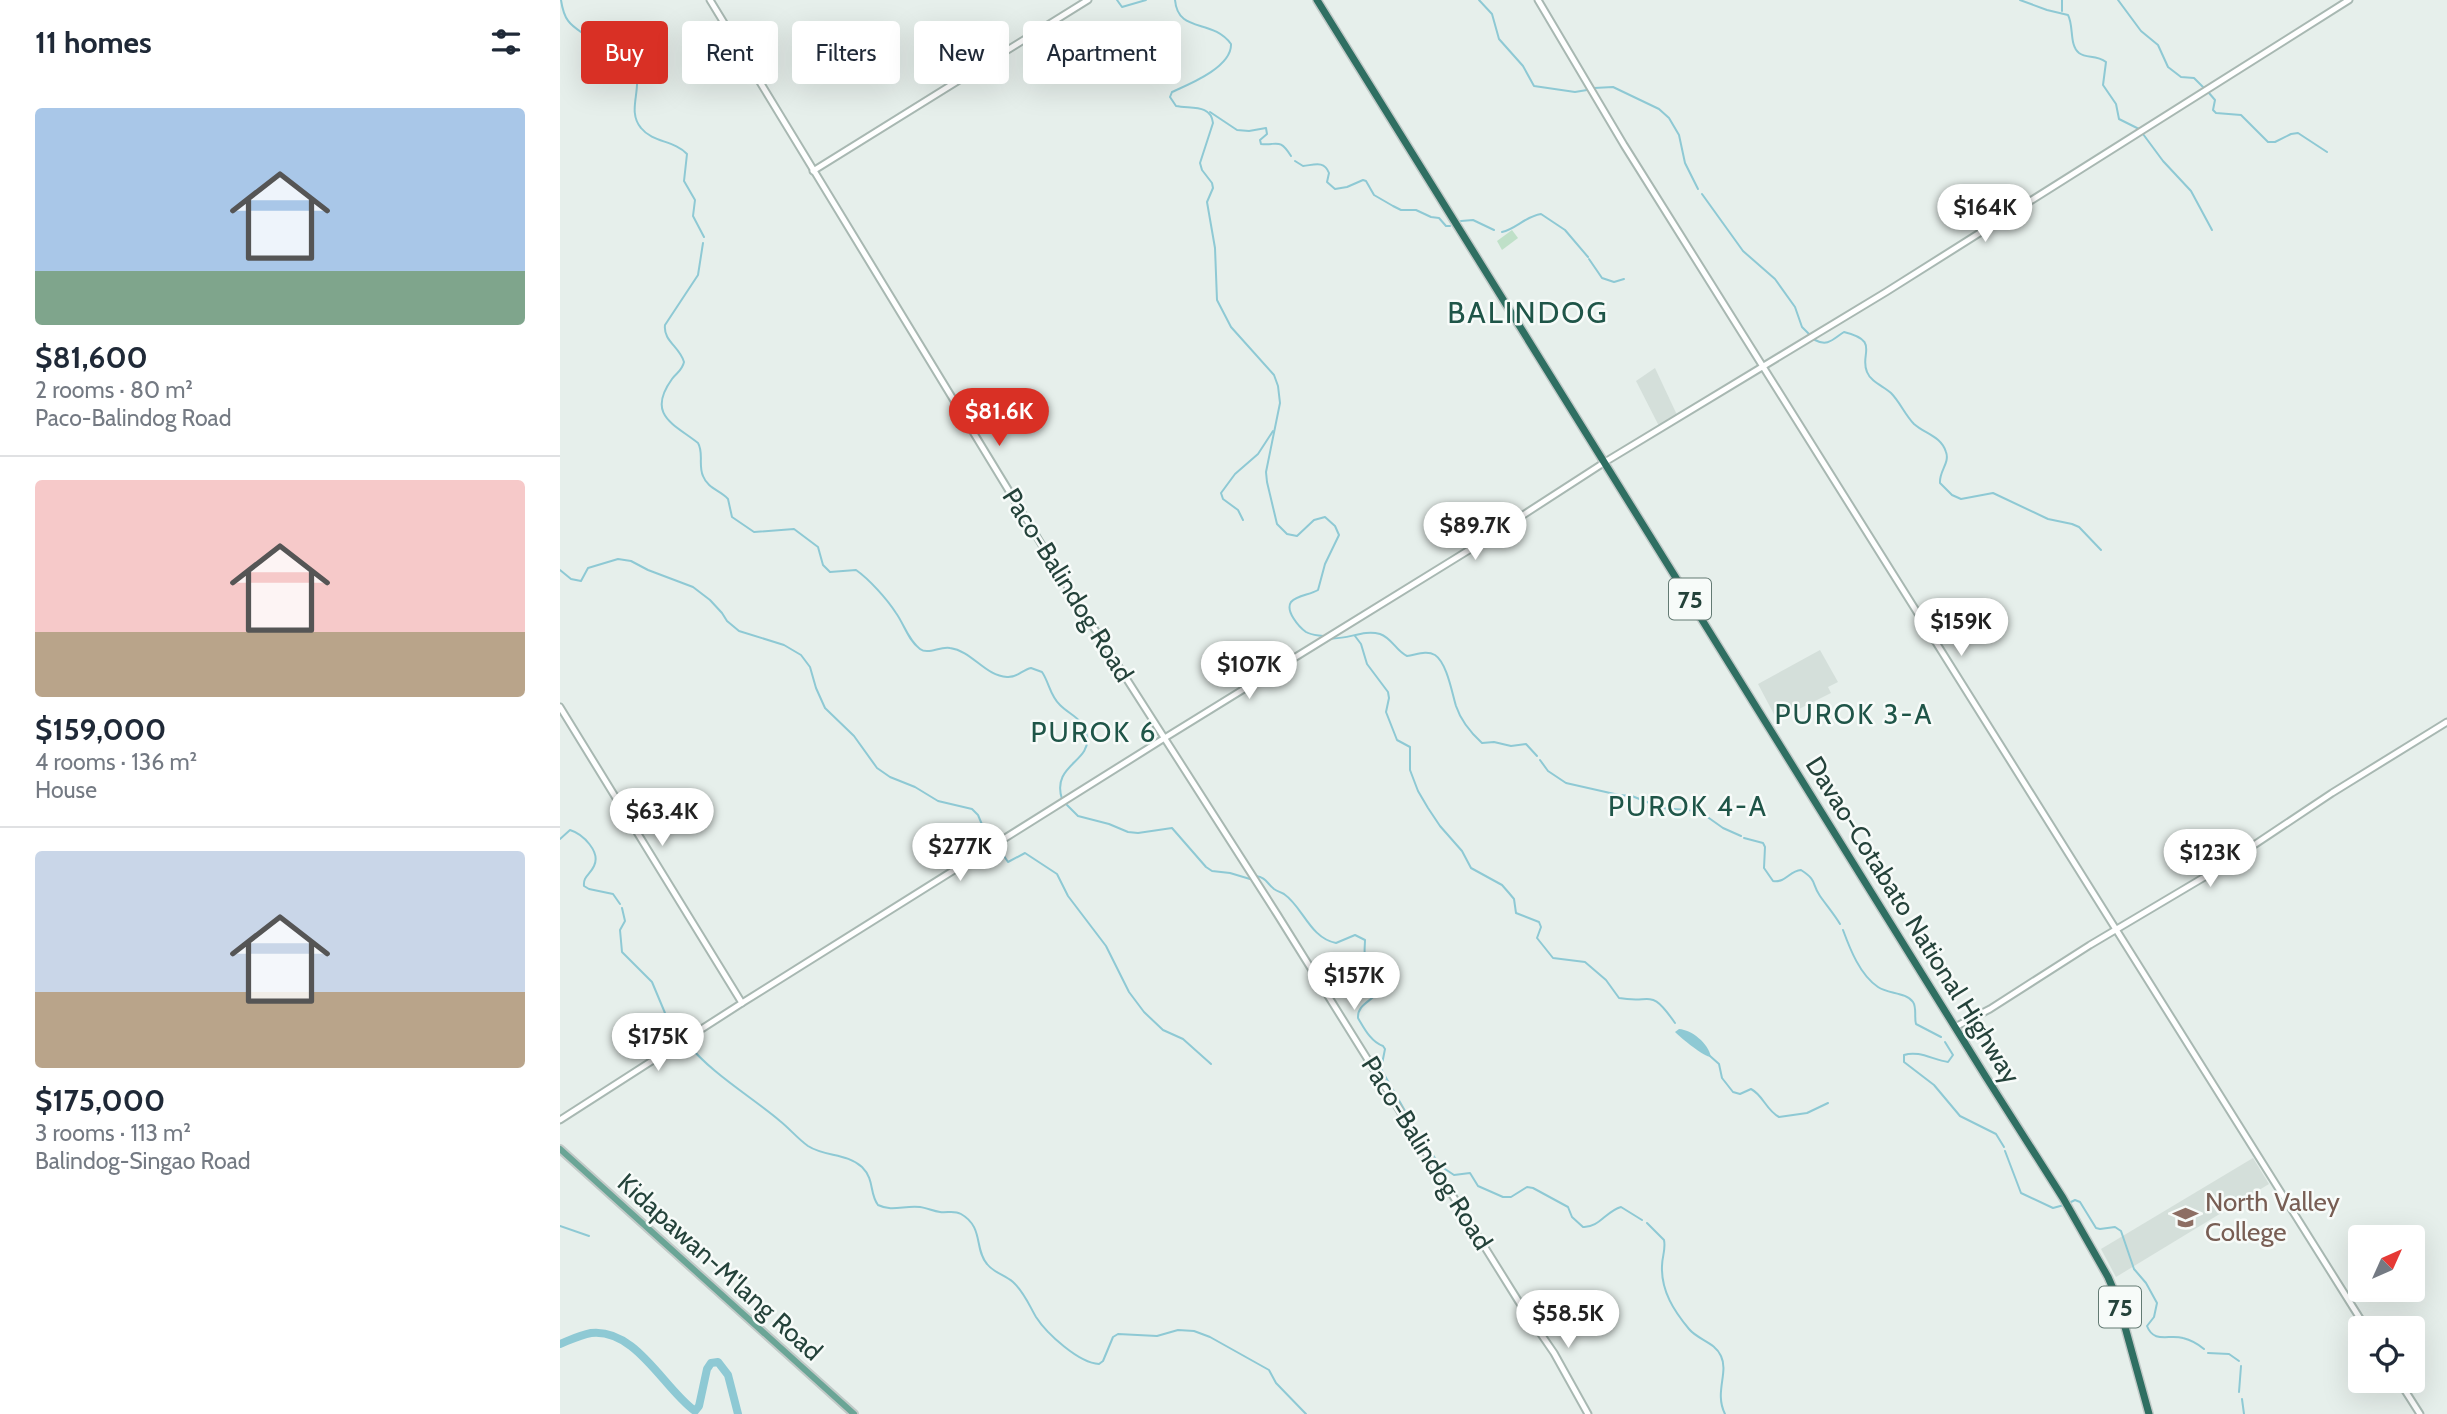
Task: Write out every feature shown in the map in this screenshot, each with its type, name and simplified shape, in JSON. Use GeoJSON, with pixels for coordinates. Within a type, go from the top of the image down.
{"type":"FeatureCollection","features":[{"type":"Feature","properties":{"kind":"highway","name":"Davao-Cotabato National Highway"},"geometry":{"type":"LineString","coordinates":[[1317,0],[2063,1198],[2118,1298],[2149,1414]]}},
{"type":"Feature","properties":{"kind":"main road","name":"Kidapawan-M'lang Road"},"geometry":{"type":"LineString","coordinates":[[560,1149],[854,1414]]}},
{"type":"Feature","properties":{"kind":"street","name":"Paco-Balindog Road"},"geometry":{"type":"LineString","coordinates":[[710,0],[1163,739],[1278,914],[1519,1302],[1554,1353],[1588,1414]]}},
{"type":"Feature","properties":{"kind":"street"},"geometry":{"type":"LineString","coordinates":[[813,171],[1088,0]]}},
{"type":"Feature","properties":{"kind":"street"},"geometry":{"type":"LineString","coordinates":[[1538,0],[1624,145],[2358,1316]]}},
{"type":"Feature","properties":{"kind":"street"},"geometry":{"type":"LineString","coordinates":[[560,1120],[1605,462],[1886,292],[2349,0]]}},
{"type":"Feature","properties":{"kind":"street"},"geometry":{"type":"LineString","coordinates":[[560,706],[742,1003]]}},
{"type":"Feature","properties":{"kind":"street"},"geometry":{"type":"LineString","coordinates":[[1955,1027],[1990,1009],[2116,929],[2218,869],[2447,722]]}},
{"type":"Feature","properties":{"kind":"street"},"geometry":{"type":"LineString","coordinates":[[2407,1393],[2420,1414]]}},
{"type":"Feature","properties":{"kind":"shaded area"},"geometry":{"type":"Polygon","coordinates":[[[1655,368],[1678,417],[1660,428],[1636,381],[1655,368]]]}},
{"type":"Feature","properties":{"kind":"shaded area"},"geometry":{"type":"Polygon","coordinates":[[[1820,650],[1838,682],[1828,687],[1831,693],[1777,720],[1758,684],[1820,650]]]}},
{"type":"Feature","properties":{"kind":"shaded area","name":"North Valley College"},"geometry":{"type":"Polygon","coordinates":[[[2253,1158],[2269,1184],[2116,1277],[2101,1249],[2253,1158]]]}},
{"type":"Feature","properties":{"kind":"green space"},"geometry":{"type":"Polygon","coordinates":[[[1512,230],[1518,238],[1502,250],[1497,241],[1512,230]]]}},
{"type":"Feature","properties":{"kind":"water"},"geometry":{"type":"Polygon","coordinates":[[[1679,1029],[1699,1038],[1711,1057],[1698,1051],[1678,1035],[1675,1032],[1679,1029]]]}},
{"type":"Feature","properties":{"kind":"waterway"},"geometry":{"type":"LineString","coordinates":[[561,0],[565,16],[572,25],[607,56],[632,65],[637,81],[635,113],[641,128],[687,154],[684,181],[695,200],[693,216],[704,237]]}},
{"type":"Feature","properties":{"kind":"waterway"},"geometry":{"type":"LineString","coordinates":[[1117,0],[1122,7],[1146,0]]}},
{"type":"Feature","properties":{"kind":"waterway"},"geometry":{"type":"LineString","coordinates":[[1175,0],[1177,11],[1182,18],[1215,31],[1231,44],[1225,60],[1218,67],[1172,92],[1170,97],[1176,106],[1204,110],[1213,123],[1200,163],[1213,188],[1207,202],[1215,248],[1217,300],[1231,327],[1274,375],[1278,386],[1280,403],[1266,472],[1277,524],[1287,534],[1297,536],[1314,520],[1325,517],[1335,526],[1339,535],[1325,564],[1318,590],[1297,598],[1290,606],[1294,619],[1303,630],[1323,636]]}},
{"type":"Feature","properties":{"kind":"waterway"},"geometry":{"type":"LineString","coordinates":[[1479,0],[1492,14],[1499,39],[1523,66],[1534,86],[1575,92],[1587,90]]}},
{"type":"Feature","properties":{"kind":"waterway"},"geometry":{"type":"LineString","coordinates":[[2020,0],[2068,15],[2076,50],[2082,55],[2106,62],[2103,85],[2116,104],[2119,119],[2139,129]]}},
{"type":"Feature","properties":{"kind":"waterway"},"geometry":{"type":"LineString","coordinates":[[2062,0],[2062,11]]}},
{"type":"Feature","properties":{"kind":"waterway"},"geometry":{"type":"LineString","coordinates":[[2118,0],[2141,31],[2158,45],[2168,67],[2181,77],[2194,78],[2204,88]]}},
{"type":"Feature","properties":{"kind":"waterway"},"geometry":{"type":"LineString","coordinates":[[1594,88],[1613,87],[1659,109],[1669,118],[1679,135],[1685,163],[1698,189]]}},
{"type":"Feature","properties":{"kind":"waterway"},"geometry":{"type":"LineString","coordinates":[[2209,93],[2215,100],[2213,110],[2216,113],[2241,115],[2268,142],[2298,133],[2327,152]]}},
{"type":"Feature","properties":{"kind":"waterway"},"geometry":{"type":"LineString","coordinates":[[1210,112],[1237,130],[1266,128],[1267,134],[1260,140],[1261,144],[1280,144],[1291,156]]}},
{"type":"Feature","properties":{"kind":"waterway"},"geometry":{"type":"LineString","coordinates":[[2143,134],[2191,191],[2212,230]]}},
{"type":"Feature","properties":{"kind":"waterway"},"geometry":{"type":"LineString","coordinates":[[1295,161],[1303,166],[1324,166],[1329,173],[1327,182],[1335,189],[1363,180],[1374,195],[1393,206],[1439,218],[1446,226],[1450,226]]}},
{"type":"Feature","properties":{"kind":"waterway"},"geometry":{"type":"LineString","coordinates":[[1702,194],[1743,251],[1775,279],[1795,307],[1802,327],[1809,334]]}},
{"type":"Feature","properties":{"kind":"waterway"},"geometry":{"type":"LineString","coordinates":[[1502,232],[1541,214],[1565,230],[1588,257]]}},
{"type":"Feature","properties":{"kind":"waterway"},"geometry":{"type":"LineString","coordinates":[[1461,221],[1473,220],[1494,230]]}},
{"type":"Feature","properties":{"kind":"waterway"},"geometry":{"type":"LineString","coordinates":[[703,243],[698,275],[665,325],[669,340],[684,362],[665,391],[662,410],[672,424],[698,443],[705,480],[728,499],[732,517],[754,532],[794,529],[818,547],[823,565],[830,572],[856,570],[888,602],[912,641],[923,651],[946,648],[958,650],[999,676],[1014,676],[1031,668],[1042,672],[1057,701],[1080,721],[1087,737],[1083,752],[1062,778],[1062,799]]}},
{"type":"Feature","properties":{"kind":"waterway"},"geometry":{"type":"LineString","coordinates":[[1589,259],[1602,278],[1614,282],[1624,279]]}},
{"type":"Feature","properties":{"kind":"waterway"},"geometry":{"type":"LineString","coordinates":[[1815,340],[1827,342],[1844,332],[1862,340],[1865,344],[1865,365],[1869,375],[1891,393],[1914,424],[1944,447],[1947,460],[1940,483],[1952,495],[1961,499],[1993,493],[2048,519],[2079,527],[2101,550]]}},
{"type":"Feature","properties":{"kind":"waterway"},"geometry":{"type":"LineString","coordinates":[[1243,520],[1238,510],[1223,499],[1221,493],[1235,474],[1258,454],[1273,431]]}},
{"type":"Feature","properties":{"kind":"waterway"},"geometry":{"type":"LineString","coordinates":[[560,570],[571,579],[581,581],[588,568],[618,559],[631,561],[693,587],[710,600],[739,631],[784,645],[801,655],[810,667],[825,708],[854,736],[877,768],[938,801],[972,809],[978,815],[986,834],[995,842]]}},
{"type":"Feature","properties":{"kind":"waterway"},"geometry":{"type":"LineString","coordinates":[[1328,638],[1380,634],[1407,656],[1425,653],[1435,655],[1446,671],[1461,717],[1482,743],[1494,742],[1511,746],[1526,744],[1537,756]]}},
{"type":"Feature","properties":{"kind":"waterway"},"geometry":{"type":"LineString","coordinates":[[1355,636],[1361,644],[1367,664],[1388,692],[1386,712],[1397,740],[1410,747],[1410,770],[1418,791],[1440,826],[1462,851],[1471,868],[1502,885],[1514,899],[1516,913],[1539,922],[1541,927],[1537,938],[1553,958],[1585,962],[1606,980],[1619,998],[1655,1001],[1675,1023]]}},
{"type":"Feature","properties":{"kind":"waterway"},"geometry":{"type":"LineString","coordinates":[[1540,760],[1548,771],[1566,783],[1632,796],[1662,808],[1699,811],[1723,828],[1741,836]]}},
{"type":"Feature","properties":{"kind":"waterway"},"geometry":{"type":"LineString","coordinates":[[1067,805],[1078,816],[1128,832],[1172,828],[1212,871],[1250,879]]}},
{"type":"Feature","properties":{"kind":"waterway"},"geometry":{"type":"LineString","coordinates":[[560,839],[570,830],[585,839],[593,850],[596,861],[584,886],[613,894],[620,904]]}},
{"type":"Feature","properties":{"kind":"waterway"},"geometry":{"type":"LineString","coordinates":[[1744,838],[1763,843],[1764,868],[1773,881],[1801,870],[1810,877],[1817,892],[1840,924]]}},
{"type":"Feature","properties":{"kind":"waterway"},"geometry":{"type":"LineString","coordinates":[[998,847],[1008,862],[1025,853],[1057,874],[1068,896],[1106,946],[1129,992],[1144,1012],[1163,1030],[1183,1039],[1211,1064]]}},
{"type":"Feature","properties":{"kind":"waterway"},"geometry":{"type":"LineString","coordinates":[[1256,876],[1291,900],[1313,929],[1327,940],[1336,943],[1355,935],[1365,940],[1365,957],[1378,979],[1379,987],[1375,995],[1361,1008],[1358,1018],[1371,1038],[1385,1049],[1381,1069],[1439,1164]]}},
{"type":"Feature","properties":{"kind":"waterway"},"geometry":{"type":"LineString","coordinates":[[622,908],[625,921],[620,930],[622,952],[652,982],[665,1013],[682,1038]]}},
{"type":"Feature","properties":{"kind":"waterway"},"geometry":{"type":"LineString","coordinates":[[1843,930],[1852,953],[1866,976],[1882,989],[1910,999],[1915,1007],[1916,1024],[1941,1037]]}},
{"type":"Feature","properties":{"kind":"waterway"},"geometry":{"type":"LineString","coordinates":[[686,1042],[719,1074],[808,1146],[850,1159],[862,1167],[869,1177],[878,1205],[956,1212],[968,1219],[976,1232],[987,1264],[1013,1282],[1048,1331],[1082,1359],[1099,1364],[1103,1361],[1113,1337],[1118,1334],[1157,1336],[1178,1330],[1194,1331],[1269,1370],[1276,1383],[1306,1414]]}},
{"type":"Feature","properties":{"kind":"waterway"},"geometry":{"type":"LineString","coordinates":[[1945,1042],[1953,1055],[1948,1062],[1921,1054],[1904,1055],[1904,1062],[1934,1085],[1960,1116],[1996,1134],[2004,1147]]}},
{"type":"Feature","properties":{"kind":"waterway"},"geometry":{"type":"LineString","coordinates":[[1710,1056],[1719,1064],[1722,1078],[1733,1092],[1740,1094],[1751,1089],[1779,1117],[1807,1113],[1828,1103]]}},
{"type":"Feature","properties":{"kind":"waterway"},"geometry":{"type":"LineString","coordinates":[[2005,1151],[2021,1193],[2053,1208],[2064,1205]]}},
{"type":"Feature","properties":{"kind":"waterway"},"geometry":{"type":"LineString","coordinates":[[1442,1167],[1454,1175],[1470,1173],[1478,1186],[1503,1197],[1511,1197],[1527,1187],[1533,1188],[1568,1207],[1572,1217],[1583,1227],[1594,1225],[1621,1207],[1642,1220]]}},
{"type":"Feature","properties":{"kind":"waterway"},"geometry":{"type":"LineString","coordinates":[[2069,1203],[2075,1200],[2080,1202],[2096,1228],[2115,1227],[2121,1231],[2134,1269],[2157,1303],[2154,1317],[2147,1326],[2150,1332],[2158,1337],[2186,1339],[2204,1349]]}},
{"type":"Feature","properties":{"kind":"waterway"},"geometry":{"type":"LineString","coordinates":[[1647,1223],[1664,1240],[1662,1275],[1674,1308],[1689,1329],[1715,1347],[1721,1356],[1721,1398],[1725,1414]]}},
{"type":"Feature","properties":{"kind":"waterway"},"geometry":{"type":"LineString","coordinates":[[560,1226],[589,1236]]}},
{"type":"Feature","properties":{"kind":"waterway"},"geometry":{"type":"LineString","coordinates":[[560,1344],[591,1333],[607,1334],[622,1340],[636,1350],[695,1411],[699,1406],[707,1369],[711,1363],[718,1362],[728,1375],[738,1414]]}},
{"type":"Feature","properties":{"kind":"waterway"},"geometry":{"type":"LineString","coordinates":[[2208,1353],[2229,1354],[2239,1361]]}},
{"type":"Feature","properties":{"kind":"waterway"},"geometry":{"type":"LineString","coordinates":[[2239,1392],[2241,1366]]}},
{"type":"Feature","properties":{"kind":"waterway"},"geometry":{"type":"LineString","coordinates":[[2242,1399],[2244,1414]]}},
{"type":"Feature","properties":{"kind":"place","name":"North Valley College"},"geometry":{"type":"Point","coordinates":[2185,1217]}},
{"type":"Feature","properties":{"kind":"district","name":"BALINDOG"},"geometry":{"type":"Point","coordinates":[1528,312]}},
{"type":"Feature","properties":{"kind":"district","name":"PUROK 3-A"},"geometry":{"type":"Point","coordinates":[1854,714]}},
{"type":"Feature","properties":{"kind":"district","name":"PUROK 6"},"geometry":{"type":"Point","coordinates":[1094,732]}},
{"type":"Feature","properties":{"kind":"district","name":"PUROK 4-A"},"geometry":{"type":"Point","coordinates":[1688,806]}}]}
